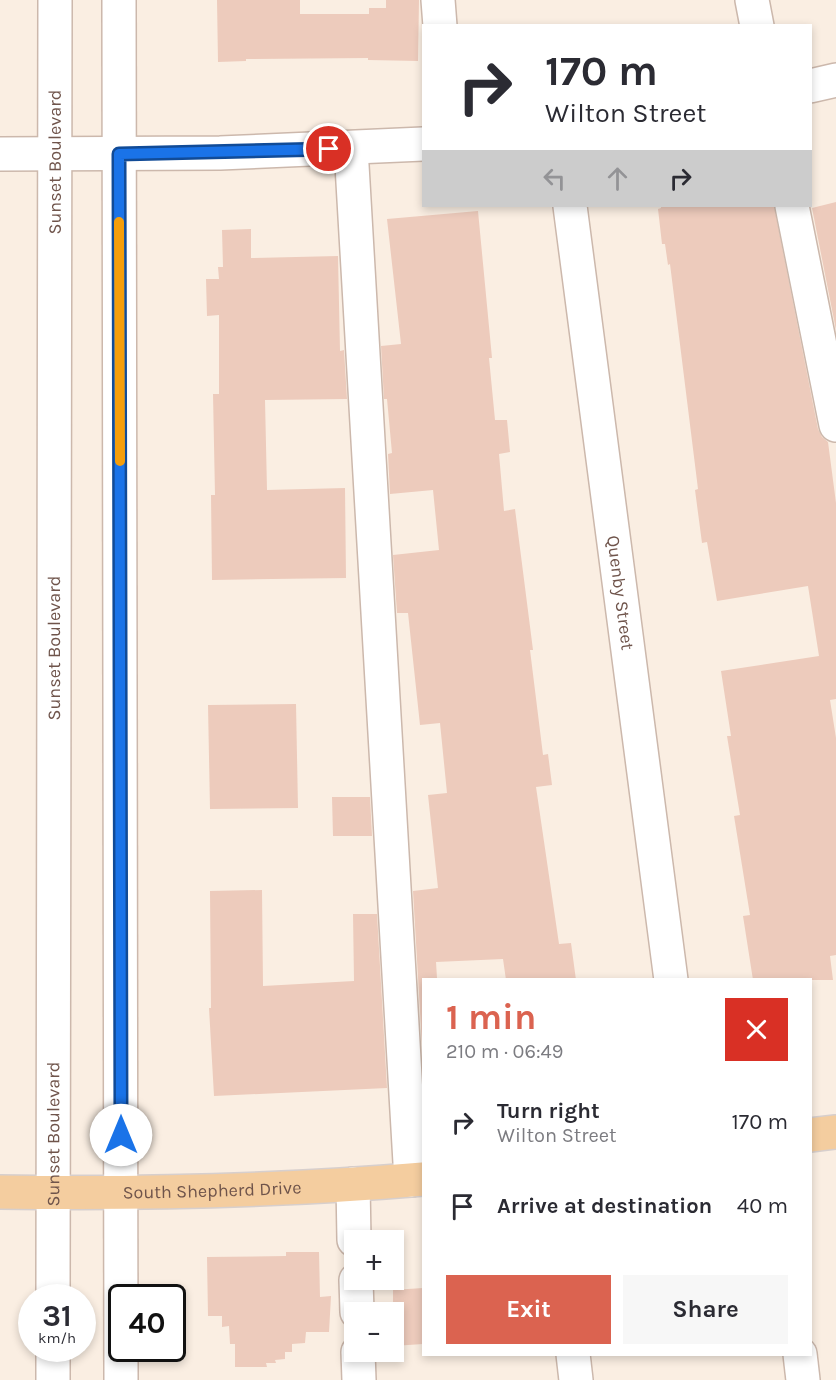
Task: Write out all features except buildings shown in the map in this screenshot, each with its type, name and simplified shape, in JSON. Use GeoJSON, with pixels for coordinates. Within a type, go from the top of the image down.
{"type":"FeatureCollection","features":[{"type":"Feature","properties":{"kind":"main road"},"geometry":{"type":"LineString","coordinates":[[812,1135],[836,1132]]}},
{"type":"Feature","properties":{"kind":"main road","name":"South Shepherd Drive"},"geometry":{"type":"LineString","coordinates":[[0,1192],[121,1193],[352,1184],[417,1179]]}},
{"type":"Feature","properties":{"kind":"street","name":"Sunset Boulevard"},"geometry":{"type":"LineString","coordinates":[[53,1284],[55,0]]}},
{"type":"Feature","properties":{"kind":"street"},"geometry":{"type":"LineString","coordinates":[[119,0],[121,1380]]}},
{"type":"Feature","properties":{"kind":"street"},"geometry":{"type":"LineString","coordinates":[[438,0],[440,24]]}},
{"type":"Feature","properties":{"kind":"street"},"geometry":{"type":"LineString","coordinates":[[752,0],[757,24]]}},
{"type":"Feature","properties":{"kind":"street"},"geometry":{"type":"LineString","coordinates":[[812,86],[836,80]]}},
{"type":"Feature","properties":{"kind":"street"},"geometry":{"type":"LineString","coordinates":[[0,154],[119,154],[422,144]]}},
{"type":"Feature","properties":{"kind":"street"},"geometry":{"type":"LineString","coordinates":[[351,148],[417,1179]]}},
{"type":"Feature","properties":{"kind":"street","name":"Quenby Street"},"geometry":{"type":"LineString","coordinates":[[570,207],[671,978]]}},
{"type":"Feature","properties":{"kind":"street"},"geometry":{"type":"LineString","coordinates":[[792,207],[836,425]]}},
{"type":"Feature","properties":{"kind":"street"},"geometry":{"type":"LineString","coordinates":[[352,1184],[354,1230]]}},
{"type":"Feature","properties":{"kind":"street"},"geometry":{"type":"LineString","coordinates":[[573,1356],[576,1380]]}},
{"type":"Feature","properties":{"kind":"street"},"geometry":{"type":"LineString","coordinates":[[800,1356],[803,1380]]}},
{"type":"Feature","properties":{"kind":"street"},"geometry":{"type":"LineString","coordinates":[[53,1362],[53,1380]]}},
{"type":"Feature","properties":{"kind":"street"},"geometry":{"type":"LineString","coordinates":[[358,1362],[359,1380]]}},
{"type":"Feature","properties":{"kind":"slow traffic"},"geometry":{"type":"LineString","coordinates":[[119,222],[120,461]]}},
{"type":"Feature","properties":{"kind":"route"},"geometry":{"type":"LineString","coordinates":[[121,1135],[119,154],[329,149]]}}]}
